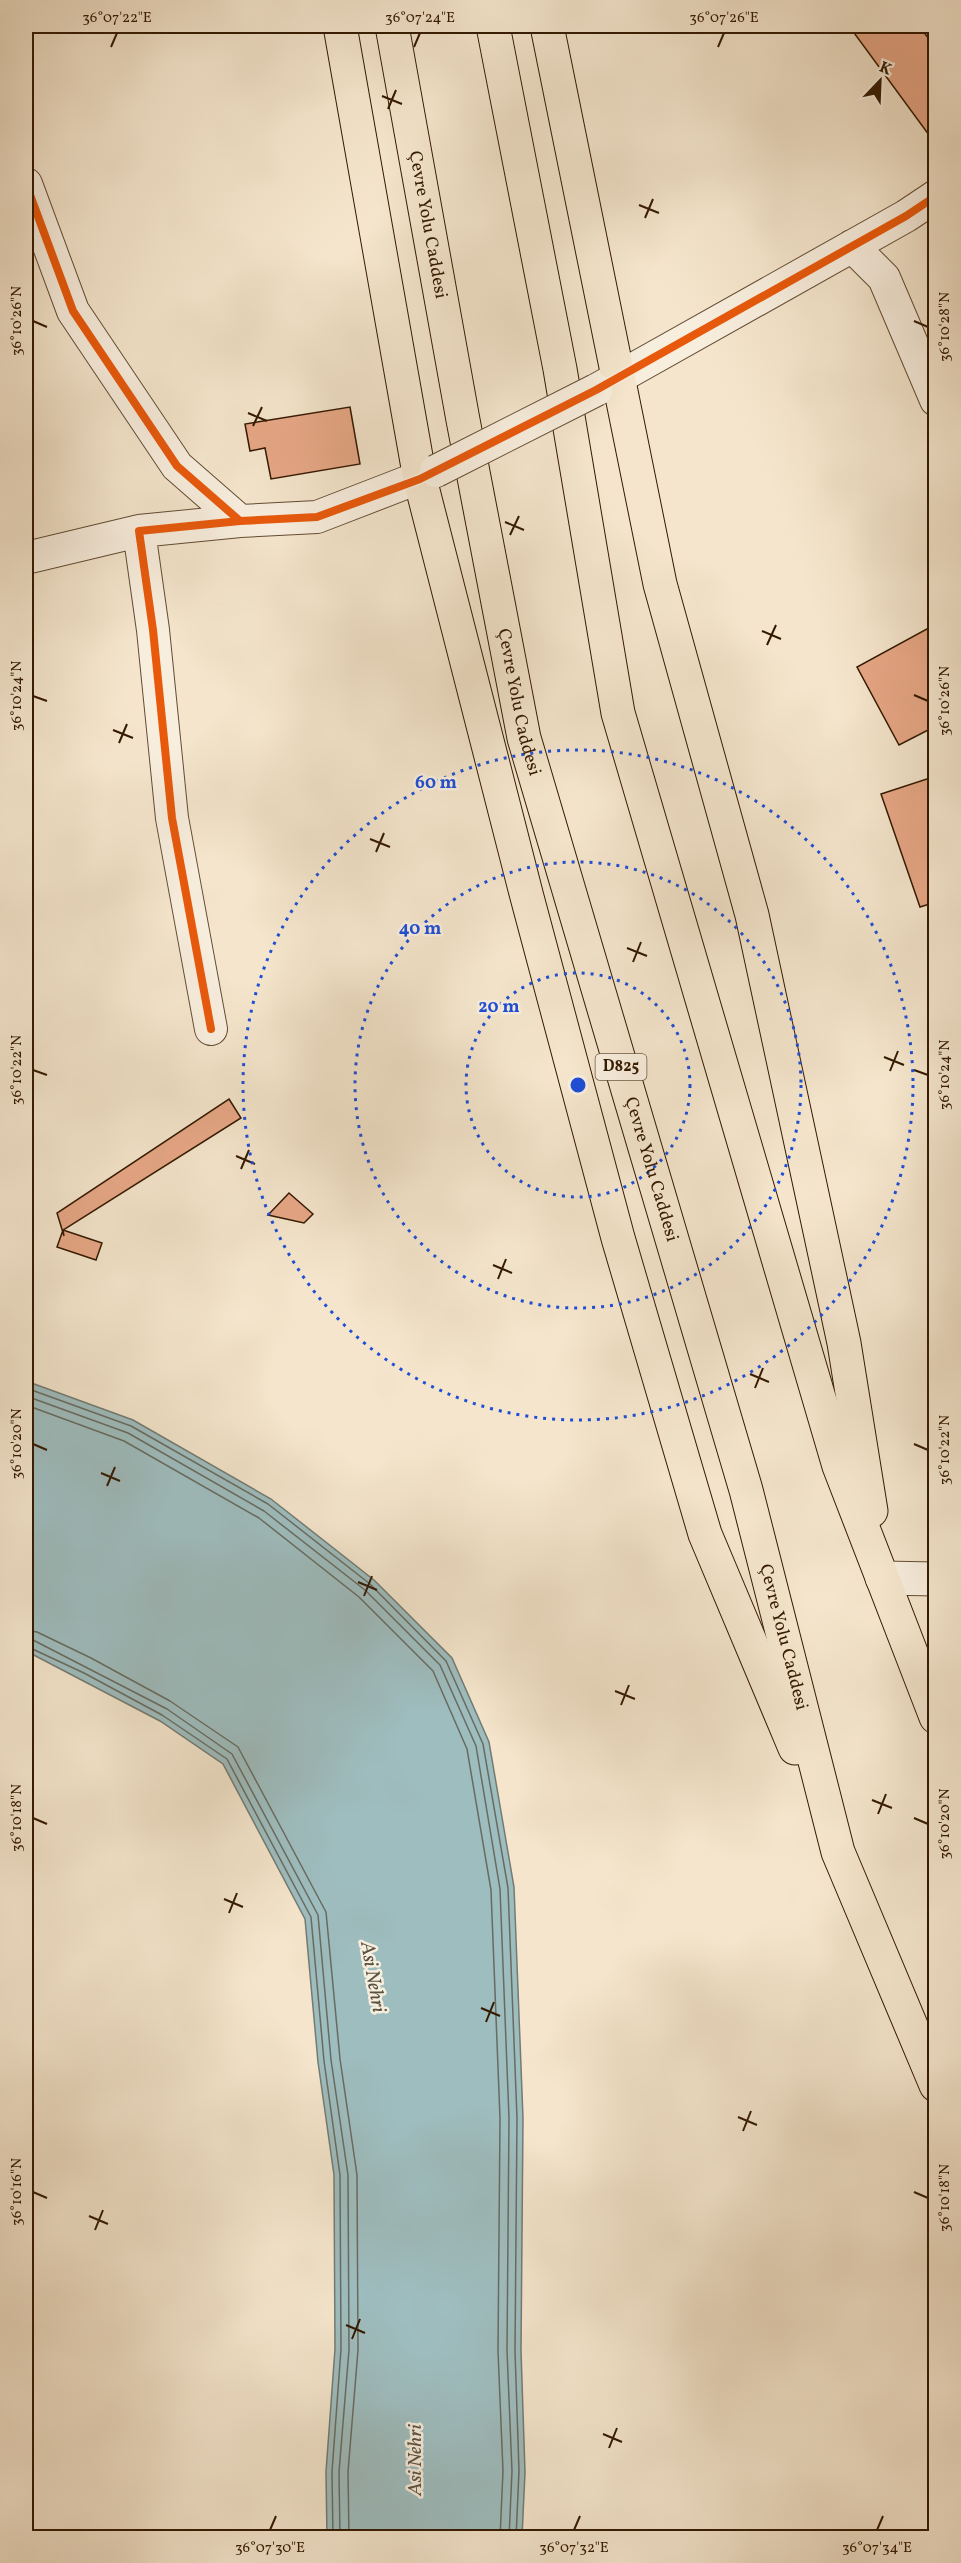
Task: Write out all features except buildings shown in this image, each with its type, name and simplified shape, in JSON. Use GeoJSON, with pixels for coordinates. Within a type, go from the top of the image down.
{"type":"FeatureCollection","features":[{"type":"Feature","properties":{"kind":"highway"},"geometry":{"type":"LineString","coordinates":[[340,26],[428,475],[618,1238],[705,1534],[838,1852]]}},
{"type":"Feature","properties":{"kind":"highway","name":"Çevre Yolu Caddesi"},"geometry":{"type":"LineString","coordinates":[[392,26],[463,420],[524,738],[746,1490],[838,1852],[936,2085]]}},
{"type":"Feature","properties":{"kind":"highway"},"geometry":{"type":"LineString","coordinates":[[493,26],[560,369],[618,713],[839,1466],[936,1717]]}},
{"type":"Feature","properties":{"kind":"highway"},"geometry":{"type":"LineString","coordinates":[[547,26],[607,383],[752,915],[844,1343],[882,1578]]}},
{"type":"Feature","properties":{"kind":"street"},"geometry":{"type":"LineString","coordinates":[[26,184],[73,312],[177,466],[240,522]]}},
{"type":"Feature","properties":{"kind":"street"},"geometry":{"type":"LineString","coordinates":[[26,558],[139,531],[317,517],[428,475],[607,383],[852,246],[936,196]]}},
{"type":"Feature","properties":{"kind":"street"},"geometry":{"type":"LineString","coordinates":[[852,246],[884,278],[936,400]]}},
{"type":"Feature","properties":{"kind":"street"},"geometry":{"type":"LineString","coordinates":[[139,531],[153,630],[172,818],[211,1029]]}},
{"type":"Feature","properties":{"kind":"street"},"geometry":{"type":"LineString","coordinates":[[882,1578],[936,1579]]}},
{"type":"Feature","properties":{"kind":"water","name":"Asi Nehri"},"geometry":{"type":"Polygon","coordinates":[[[26,1381],[133,1420],[271,1499],[374,1580],[452,1658],[489,1742],[514,1887],[523,2118],[521,2351],[525,2472],[522,2537],[327,2537],[326,2472],[335,2349],[334,2175],[318,2062],[305,1919],[223,1764],[160,1721],[26,1651],[26,1381]]]}},
{"type":"Feature","properties":{"kind":"cycle path"},"geometry":{"type":"LineString","coordinates":[[26,184],[73,311],[177,466],[240,521],[317,517],[420,479],[596,390],[906,216],[936,196]]}},
{"type":"Feature","properties":{"kind":"cycle path"},"geometry":{"type":"LineString","coordinates":[[211,1029],[172,818],[153,630],[139,531],[240,521]]}}]}
